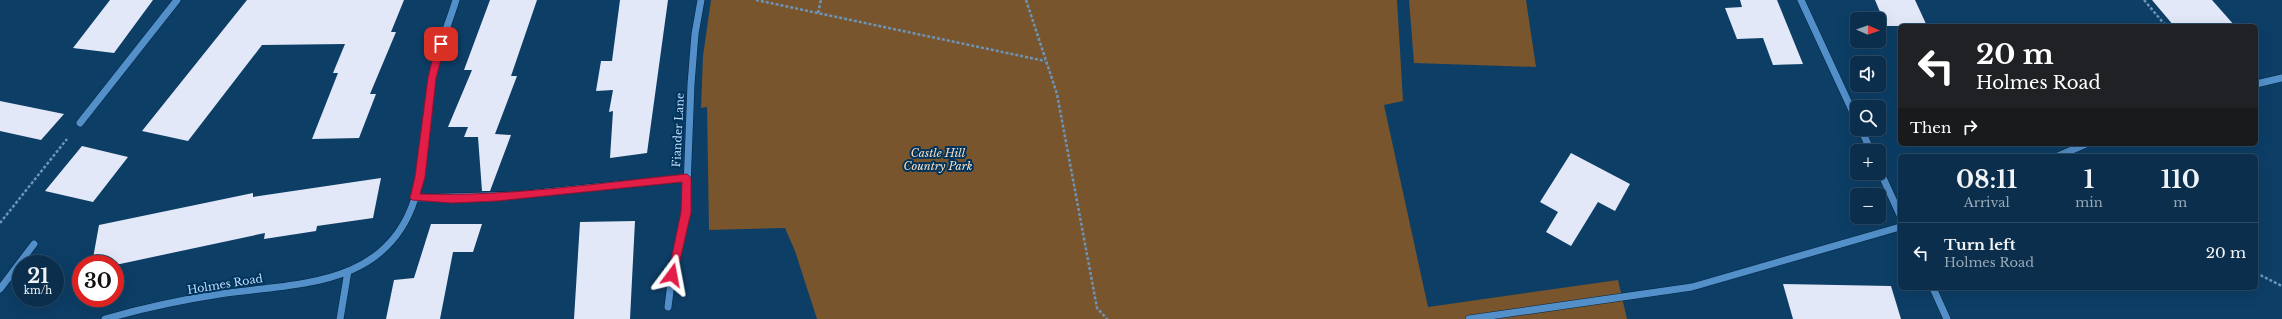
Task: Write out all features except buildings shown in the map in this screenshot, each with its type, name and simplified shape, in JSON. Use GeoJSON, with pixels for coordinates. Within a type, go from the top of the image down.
{"type":"FeatureCollection","features":[{"type":"Feature","properties":{"kind":"street"},"geometry":{"type":"LineString","coordinates":[[80,123],[177,0]]}},
{"type":"Feature","properties":{"kind":"street","name":"Holmes Road"},"geometry":{"type":"LineString","coordinates":[[105,319],[148,308],[331,277],[369,261],[385,248],[399,231],[415,198],[420,177],[432,78],[437,56],[456,0]]}},
{"type":"Feature","properties":{"kind":"street","name":"Fiander Lane"},"geometry":{"type":"LineString","coordinates":[[668,307],[672,275],[686,212],[694,42],[700,0]]}},
{"type":"Feature","properties":{"kind":"street"},"geometry":{"type":"LineString","coordinates":[[1801,0],[1850,106]]}},
{"type":"Feature","properties":{"kind":"street"},"geometry":{"type":"LineString","coordinates":[[2258,84],[2282,78]]}},
{"type":"Feature","properties":{"kind":"street"},"geometry":{"type":"LineString","coordinates":[[2063,154],[2081,146]]}},
{"type":"Feature","properties":{"kind":"street"},"geometry":{"type":"LineString","coordinates":[[415,198],[452,199],[497,197],[687,178]]}},
{"type":"Feature","properties":{"kind":"street"},"geometry":{"type":"LineString","coordinates":[[1884,180],[1898,211]]}},
{"type":"Feature","properties":{"kind":"street"},"geometry":{"type":"LineString","coordinates":[[1469,319],[1692,287],[1898,229]]}},
{"type":"Feature","properties":{"kind":"street"},"geometry":{"type":"LineString","coordinates":[[0,289],[34,244]]}},
{"type":"Feature","properties":{"kind":"street"},"geometry":{"type":"LineString","coordinates":[[340,319],[348,271]]}},
{"type":"Feature","properties":{"kind":"street"},"geometry":{"type":"LineString","coordinates":[[1934,290],[1947,319]]}},
{"type":"Feature","properties":{"kind":"path"},"geometry":{"type":"LineString","coordinates":[[756,0],[1045,61]]}},
{"type":"Feature","properties":{"kind":"path"},"geometry":{"type":"LineString","coordinates":[[818,13],[821,0]]}},
{"type":"Feature","properties":{"kind":"path"},"geometry":{"type":"LineString","coordinates":[[1026,0],[1057,94],[1097,308],[1106,319]]}},
{"type":"Feature","properties":{"kind":"path"},"geometry":{"type":"LineString","coordinates":[[2144,0],[2164,24]]}},
{"type":"Feature","properties":{"kind":"path"},"geometry":{"type":"LineString","coordinates":[[0,223],[80,123]]}},
{"type":"Feature","properties":{"kind":"path"},"geometry":{"type":"LineString","coordinates":[[2258,274],[2282,286]]}},
{"type":"Feature","properties":{"kind":"green space","name":"Castle Hill Country Park"},"geometry":{"type":"Polygon","coordinates":[[[711,0],[1397,0],[1403,101],[1384,105],[1428,307],[1618,280],[1627,319],[817,319],[795,251],[785,228],[709,230],[707,107],[701,108],[703,56],[711,0]]]}},
{"type":"Feature","properties":{"kind":"green space"},"geometry":{"type":"Polygon","coordinates":[[[1409,0],[1526,0],[1536,67],[1414,63],[1409,0]]]}},
{"type":"Feature","properties":{"kind":"route"},"geometry":{"type":"LineString","coordinates":[[441,44],[432,78],[420,177],[415,198],[452,199],[497,197],[687,178],[686,212],[672,275]]}}]}
